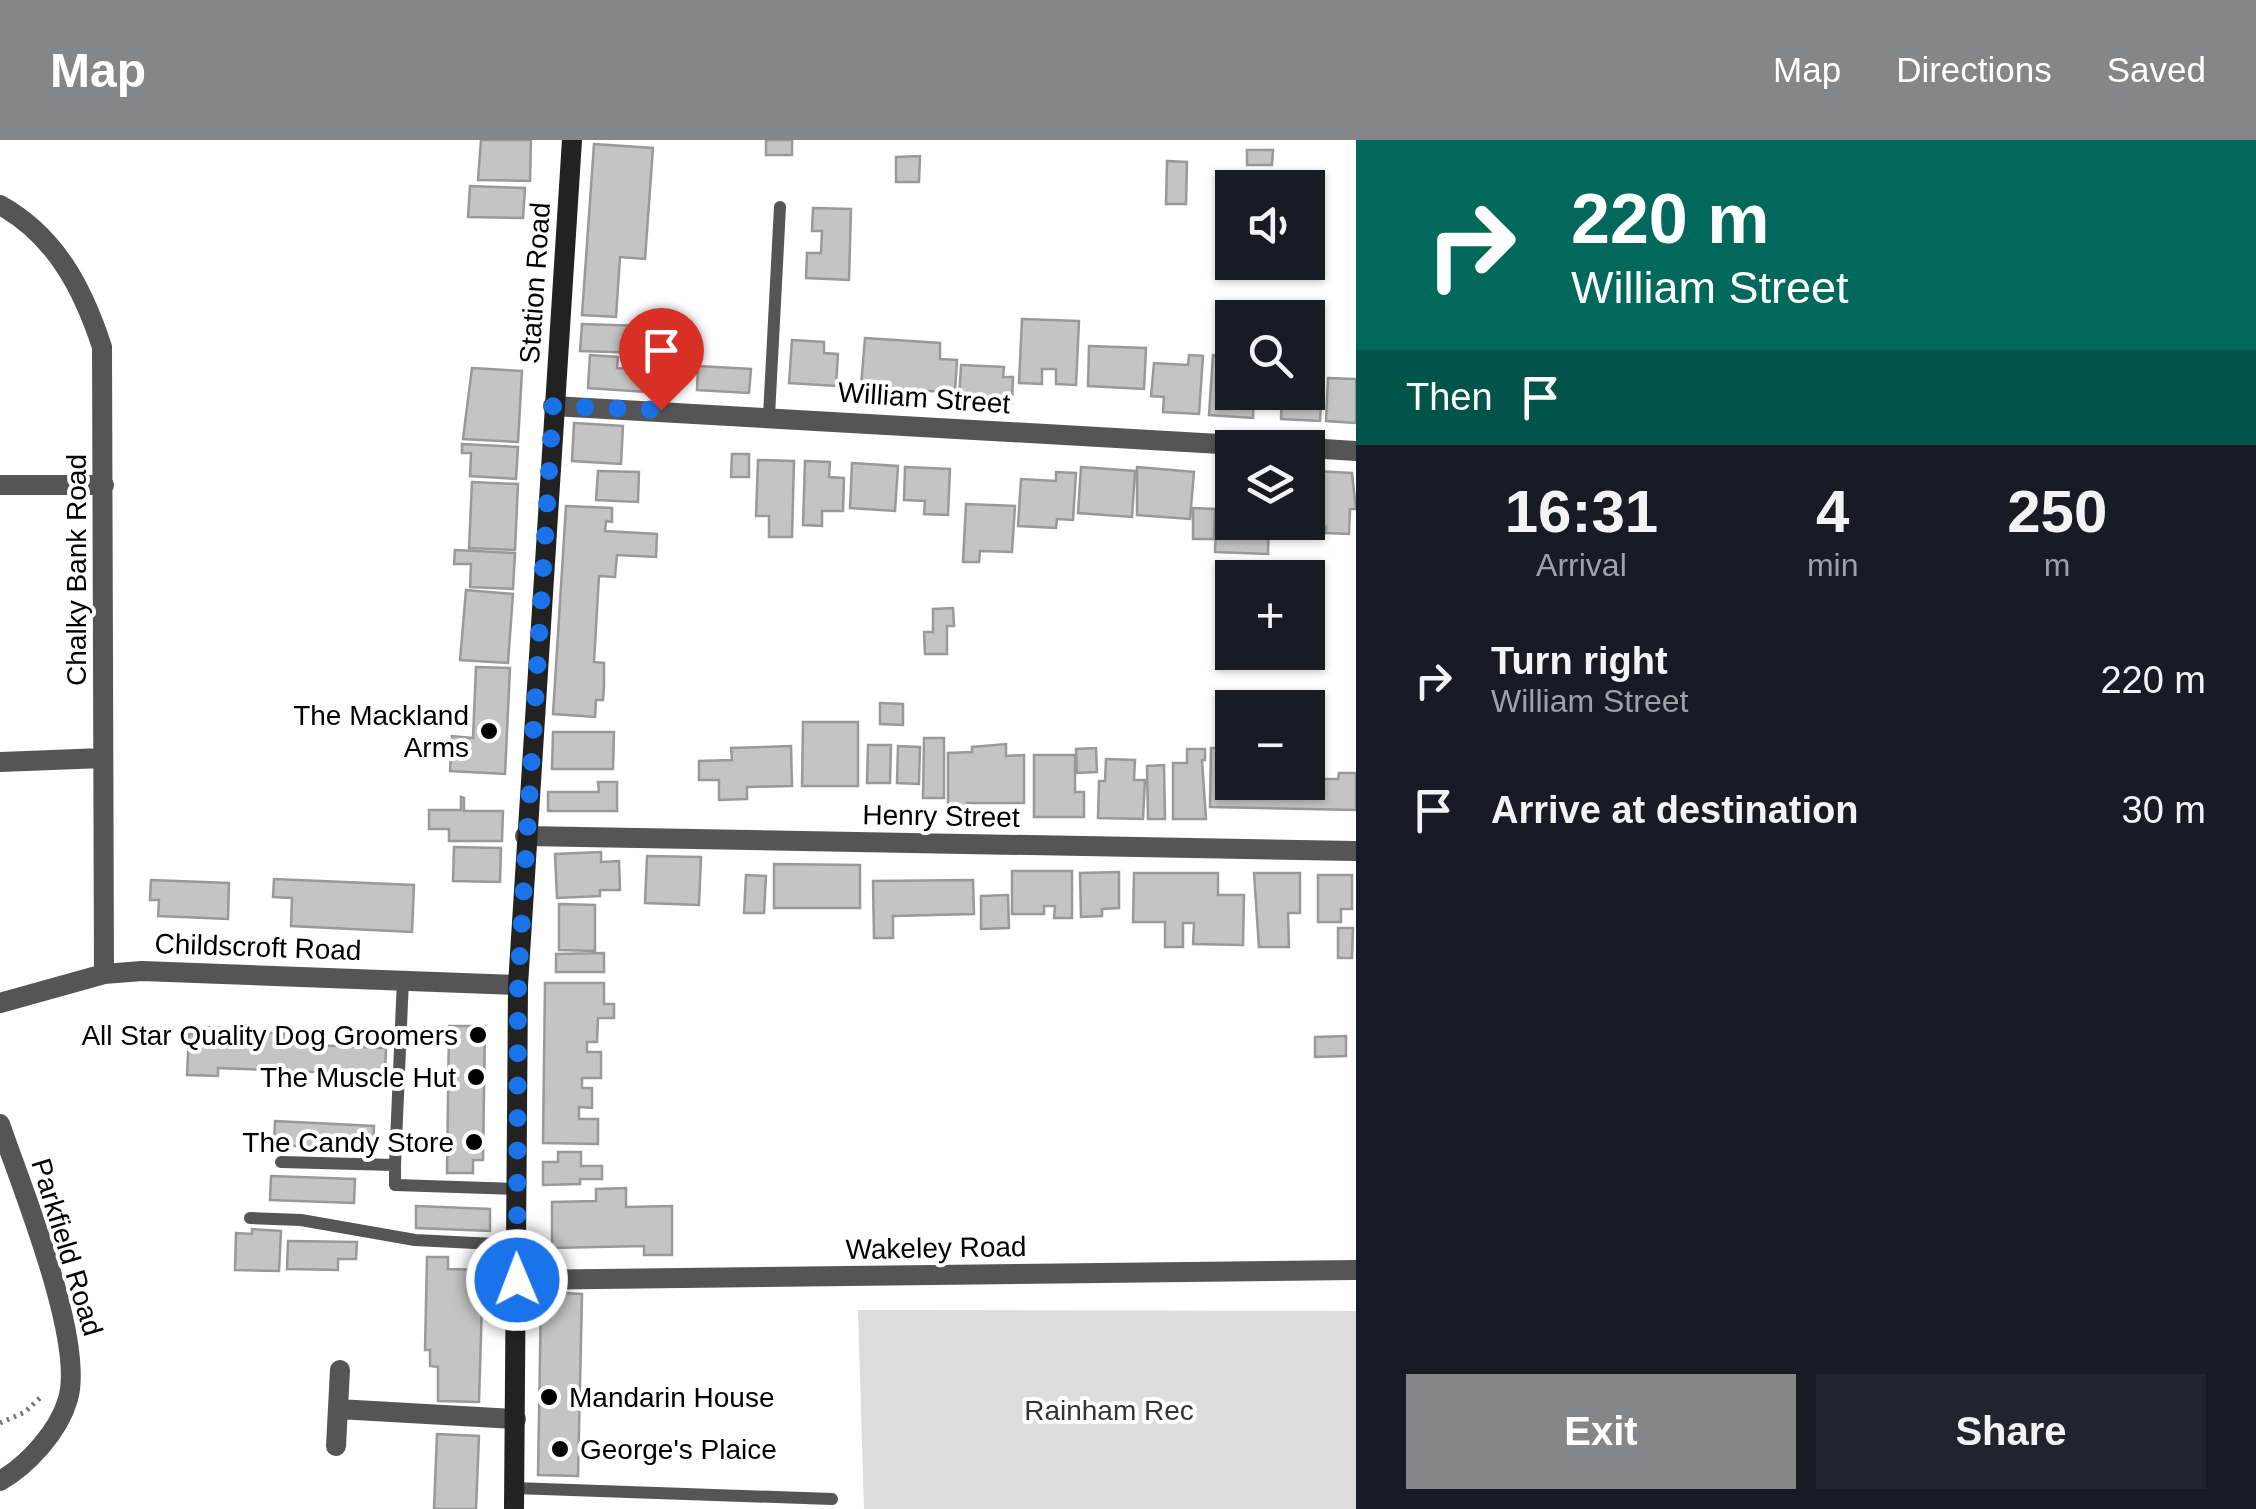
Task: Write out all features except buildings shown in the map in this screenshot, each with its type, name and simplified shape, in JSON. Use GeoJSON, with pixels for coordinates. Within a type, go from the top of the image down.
{"type":"FeatureCollection","features":[{"type":"Feature","properties":{"kind":"main road","name":"Station Road"},"geometry":{"type":"LineString","coordinates":[[514,1498],[518,985],[572,140]]}},
{"type":"Feature","properties":{"kind":"street","name":"Chalky Bank Road"},"geometry":{"type":"LineString","coordinates":[[0,204],[54,248],[85,296],[102,347],[104,974]]}},
{"type":"Feature","properties":{"kind":"street","name":"William Street"},"geometry":{"type":"LineString","coordinates":[[553,406],[1215,443]]}},
{"type":"Feature","properties":{"kind":"street"},"geometry":{"type":"LineString","coordinates":[[1325,449],[1356,451]]}},
{"type":"Feature","properties":{"kind":"street"},"geometry":{"type":"LineString","coordinates":[[0,485],[104,485]]}},
{"type":"Feature","properties":{"kind":"street"},"geometry":{"type":"LineString","coordinates":[[0,762],[103,758]]}},
{"type":"Feature","properties":{"kind":"street","name":"Henry Street"},"geometry":{"type":"LineString","coordinates":[[525,836],[1356,851]]}},
{"type":"Feature","properties":{"kind":"street","name":"Childscroft Road"},"geometry":{"type":"LineString","coordinates":[[0,1003],[104,974],[171,971],[518,985]]}},
{"type":"Feature","properties":{"kind":"street","name":"Parkfield Road"},"geometry":{"type":"LineString","coordinates":[[0,1124],[64,1318],[72,1364],[68,1400],[47,1438],[17,1472],[0,1481]]}},
{"type":"Feature","properties":{"kind":"street","name":"Wakeley Road"},"geometry":{"type":"LineString","coordinates":[[517,1280],[1356,1270]]}},
{"type":"Feature","properties":{"kind":"street"},"geometry":{"type":"LineString","coordinates":[[336,1446],[340,1370]]}},
{"type":"Feature","properties":{"kind":"street"},"geometry":{"type":"LineString","coordinates":[[338,1409],[516,1419]]}},
{"type":"Feature","properties":{"kind":"lane"},"geometry":{"type":"LineString","coordinates":[[768,416],[780,207]]}},
{"type":"Feature","properties":{"kind":"lane"},"geometry":{"type":"LineString","coordinates":[[404,979],[395,1185],[516,1189]]}},
{"type":"Feature","properties":{"kind":"lane"},"geometry":{"type":"LineString","coordinates":[[281,1162],[395,1165]]}},
{"type":"Feature","properties":{"kind":"lane"},"geometry":{"type":"LineString","coordinates":[[250,1218],[301,1220],[415,1240],[516,1246]]}},
{"type":"Feature","properties":{"kind":"lane"},"geometry":{"type":"LineString","coordinates":[[514,1498],[832,1499]]}},
{"type":"Feature","properties":{"kind":"path"},"geometry":{"type":"LineString","coordinates":[[0,1422],[25,1412],[48,1388]]}},
{"type":"Feature","properties":{"kind":"green space","name":"Rainham Rec"},"geometry":{"type":"Polygon","coordinates":[[[858,1310],[1356,1311],[1356,1509],[864,1509],[858,1310]]]}},
{"type":"Feature","properties":{"kind":"place","name":"The Mackland Arms"},"geometry":{"type":"Point","coordinates":[489,731]}},
{"type":"Feature","properties":{"kind":"place","name":"All Star Quality Dog Groomers"},"geometry":{"type":"Point","coordinates":[478,1035]}},
{"type":"Feature","properties":{"kind":"place","name":"The Muscle Hut"},"geometry":{"type":"Point","coordinates":[476,1077]}},
{"type":"Feature","properties":{"kind":"place","name":"The Candy Store"},"geometry":{"type":"Point","coordinates":[474,1142]}},
{"type":"Feature","properties":{"kind":"place","name":"Mandarin House"},"geometry":{"type":"Point","coordinates":[549,1397]}},
{"type":"Feature","properties":{"kind":"place","name":"George's Plaice"},"geometry":{"type":"Point","coordinates":[560,1449]}},
{"type":"Feature","properties":{"kind":"route"},"geometry":{"type":"LineString","coordinates":[[517,1280],[518,985],[553,406],[661,410]]}}]}
